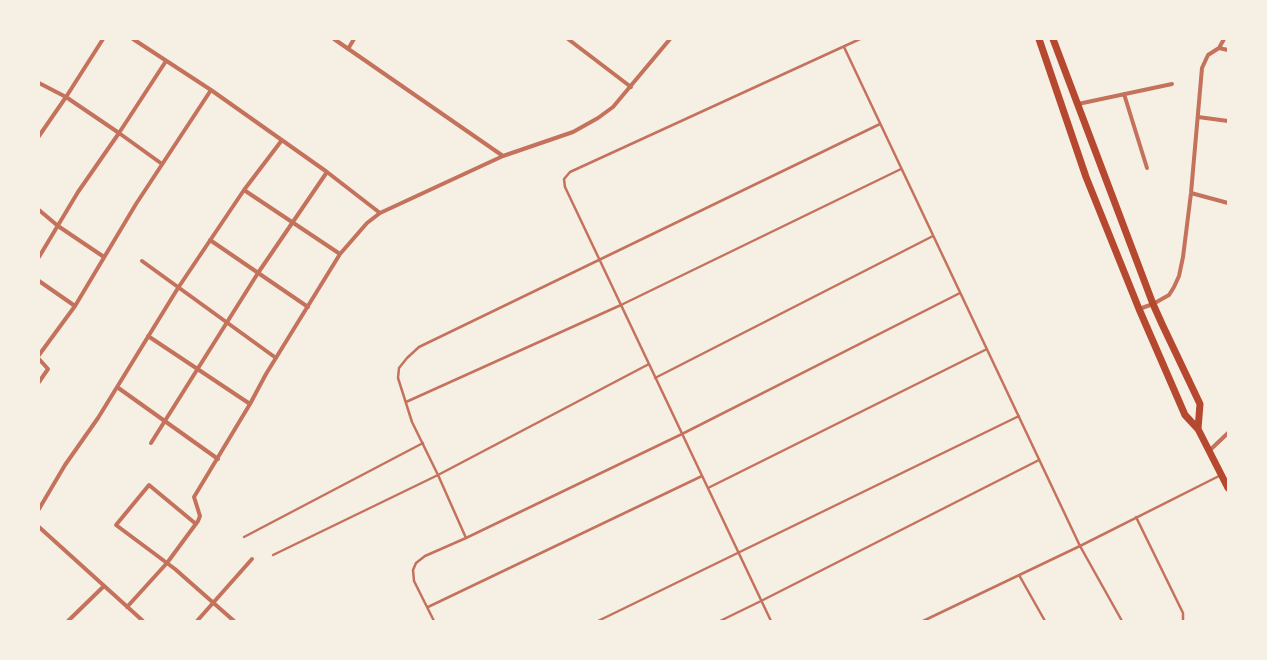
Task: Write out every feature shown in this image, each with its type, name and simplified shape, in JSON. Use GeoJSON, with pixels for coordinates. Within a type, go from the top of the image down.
{"type":"FeatureCollection","features":[{"type":"Feature","properties":{"kind":"main road"},"geometry":{"type":"LineString","coordinates":[[1039,39],[1086,177],[1139,309],[1185,415],[1198,429],[1228,488]]}},
{"type":"Feature","properties":{"kind":"main road"},"geometry":{"type":"LineString","coordinates":[[1053,39],[1162,324],[1200,404],[1198,429]]}},
{"type":"Feature","properties":{"kind":"street"},"geometry":{"type":"LineString","coordinates":[[39,136],[103,39]]}},
{"type":"Feature","properties":{"kind":"street"},"geometry":{"type":"LineString","coordinates":[[133,39],[211,90],[282,140],[327,172],[380,213]]}},
{"type":"Feature","properties":{"kind":"street"},"geometry":{"type":"LineString","coordinates":[[334,39],[503,156]]}},
{"type":"Feature","properties":{"kind":"street"},"geometry":{"type":"LineString","coordinates":[[348,49],[354,39]]}},
{"type":"Feature","properties":{"kind":"street"},"geometry":{"type":"LineString","coordinates":[[568,39],[631,87]]}},
{"type":"Feature","properties":{"kind":"street"},"geometry":{"type":"LineString","coordinates":[[127,607],[167,563],[196,524],[200,516],[194,498],[276,358],[340,254],[367,223],[380,213],[503,156],[573,132],[598,118],[613,107],[670,39]]}},
{"type":"Feature","properties":{"kind":"street"},"geometry":{"type":"LineString","coordinates":[[1139,309],[1154,304],[1169,294],[1179,276],[1183,257],[1191,193],[1202,68],[1208,55],[1219,48],[1224,39]]}},
{"type":"Feature","properties":{"kind":"street"},"geometry":{"type":"LineString","coordinates":[[1219,48],[1228,50]]}},
{"type":"Feature","properties":{"kind":"street"},"geometry":{"type":"LineString","coordinates":[[39,257],[78,192],[166,61]]}},
{"type":"Feature","properties":{"kind":"street"},"geometry":{"type":"LineString","coordinates":[[39,83],[66,97],[162,164]]}},
{"type":"Feature","properties":{"kind":"street"},"geometry":{"type":"LineString","coordinates":[[1078,104],[1172,84]]}},
{"type":"Feature","properties":{"kind":"street"},"geometry":{"type":"LineString","coordinates":[[39,355],[75,306],[136,204],[211,90]]}},
{"type":"Feature","properties":{"kind":"street"},"geometry":{"type":"LineString","coordinates":[[1124,94],[1148,168]]}},
{"type":"Feature","properties":{"kind":"street"},"geometry":{"type":"LineString","coordinates":[[1198,117],[1228,121]]}},
{"type":"Feature","properties":{"kind":"street"},"geometry":{"type":"LineString","coordinates":[[39,509],[65,464],[98,418],[178,288],[244,190],[282,140]]}},
{"type":"Feature","properties":{"kind":"street"},"geometry":{"type":"LineString","coordinates":[[151,443],[258,273],[327,172]]}},
{"type":"Feature","properties":{"kind":"street"},"geometry":{"type":"LineString","coordinates":[[244,190],[340,254]]}},
{"type":"Feature","properties":{"kind":"street"},"geometry":{"type":"LineString","coordinates":[[1191,193],[1228,203]]}},
{"type":"Feature","properties":{"kind":"street"},"geometry":{"type":"LineString","coordinates":[[39,210],[58,226],[104,257]]}},
{"type":"Feature","properties":{"kind":"street"},"geometry":{"type":"LineString","coordinates":[[210,240],[308,307]]}},
{"type":"Feature","properties":{"kind":"street"},"geometry":{"type":"LineString","coordinates":[[142,261],[276,358]]}},
{"type":"Feature","properties":{"kind":"street"},"geometry":{"type":"LineString","coordinates":[[39,281],[75,306]]}},
{"type":"Feature","properties":{"kind":"street"},"geometry":{"type":"LineString","coordinates":[[148,336],[250,404]]}},
{"type":"Feature","properties":{"kind":"street"},"geometry":{"type":"LineString","coordinates":[[39,359],[48,369],[39,382]]}},
{"type":"Feature","properties":{"kind":"street"},"geometry":{"type":"LineString","coordinates":[[117,387],[164,422],[218,459]]}},
{"type":"Feature","properties":{"kind":"street"},"geometry":{"type":"LineString","coordinates":[[1209,450],[1228,433]]}},
{"type":"Feature","properties":{"kind":"street"},"geometry":{"type":"LineString","coordinates":[[196,524],[149,486],[116,525],[167,563],[214,602],[234,621]]}},
{"type":"Feature","properties":{"kind":"street"},"geometry":{"type":"LineString","coordinates":[[39,527],[143,621]]}},
{"type":"Feature","properties":{"kind":"street"},"geometry":{"type":"LineString","coordinates":[[197,621],[252,559]]}},
{"type":"Feature","properties":{"kind":"street"},"geometry":{"type":"LineString","coordinates":[[68,621],[104,586]]}},
{"type":"Feature","properties":{"kind":"lane"},"geometry":{"type":"LineString","coordinates":[[771,621],[565,187],[564,179],[570,172],[860,39]]}},
{"type":"Feature","properties":{"kind":"lane"},"geometry":{"type":"LineString","coordinates":[[844,47],[1080,546],[1122,621]]}},
{"type":"Feature","properties":{"kind":"lane"},"geometry":{"type":"LineString","coordinates":[[466,538],[438,475],[412,422],[398,378],[400,368],[407,358],[419,347],[880,124]]}},
{"type":"Feature","properties":{"kind":"lane"},"geometry":{"type":"LineString","coordinates":[[406,402],[621,304],[901,169]]}},
{"type":"Feature","properties":{"kind":"lane"},"geometry":{"type":"LineString","coordinates":[[655,378],[933,236]]}},
{"type":"Feature","properties":{"kind":"lane"},"geometry":{"type":"LineString","coordinates":[[434,621],[414,581],[413,570],[416,563],[425,556],[466,538],[682,434],[960,293]]}},
{"type":"Feature","properties":{"kind":"lane"},"geometry":{"type":"LineString","coordinates":[[708,488],[987,349]]}},
{"type":"Feature","properties":{"kind":"lane"},"geometry":{"type":"LineString","coordinates":[[273,555],[438,475],[649,364]]}},
{"type":"Feature","properties":{"kind":"lane"},"geometry":{"type":"LineString","coordinates":[[598,621],[1019,416]]}},
{"type":"Feature","properties":{"kind":"lane"},"geometry":{"type":"LineString","coordinates":[[244,537],[423,443]]}},
{"type":"Feature","properties":{"kind":"lane"},"geometry":{"type":"LineString","coordinates":[[720,621],[1040,460]]}},
{"type":"Feature","properties":{"kind":"lane"},"geometry":{"type":"LineString","coordinates":[[923,621],[1080,546],[1221,474]]}},
{"type":"Feature","properties":{"kind":"lane"},"geometry":{"type":"LineString","coordinates":[[428,608],[702,476]]}},
{"type":"Feature","properties":{"kind":"lane"},"geometry":{"type":"LineString","coordinates":[[1136,517],[1183,613],[1183,621]]}},
{"type":"Feature","properties":{"kind":"lane"},"geometry":{"type":"LineString","coordinates":[[1019,575],[1045,621]]}}]}
